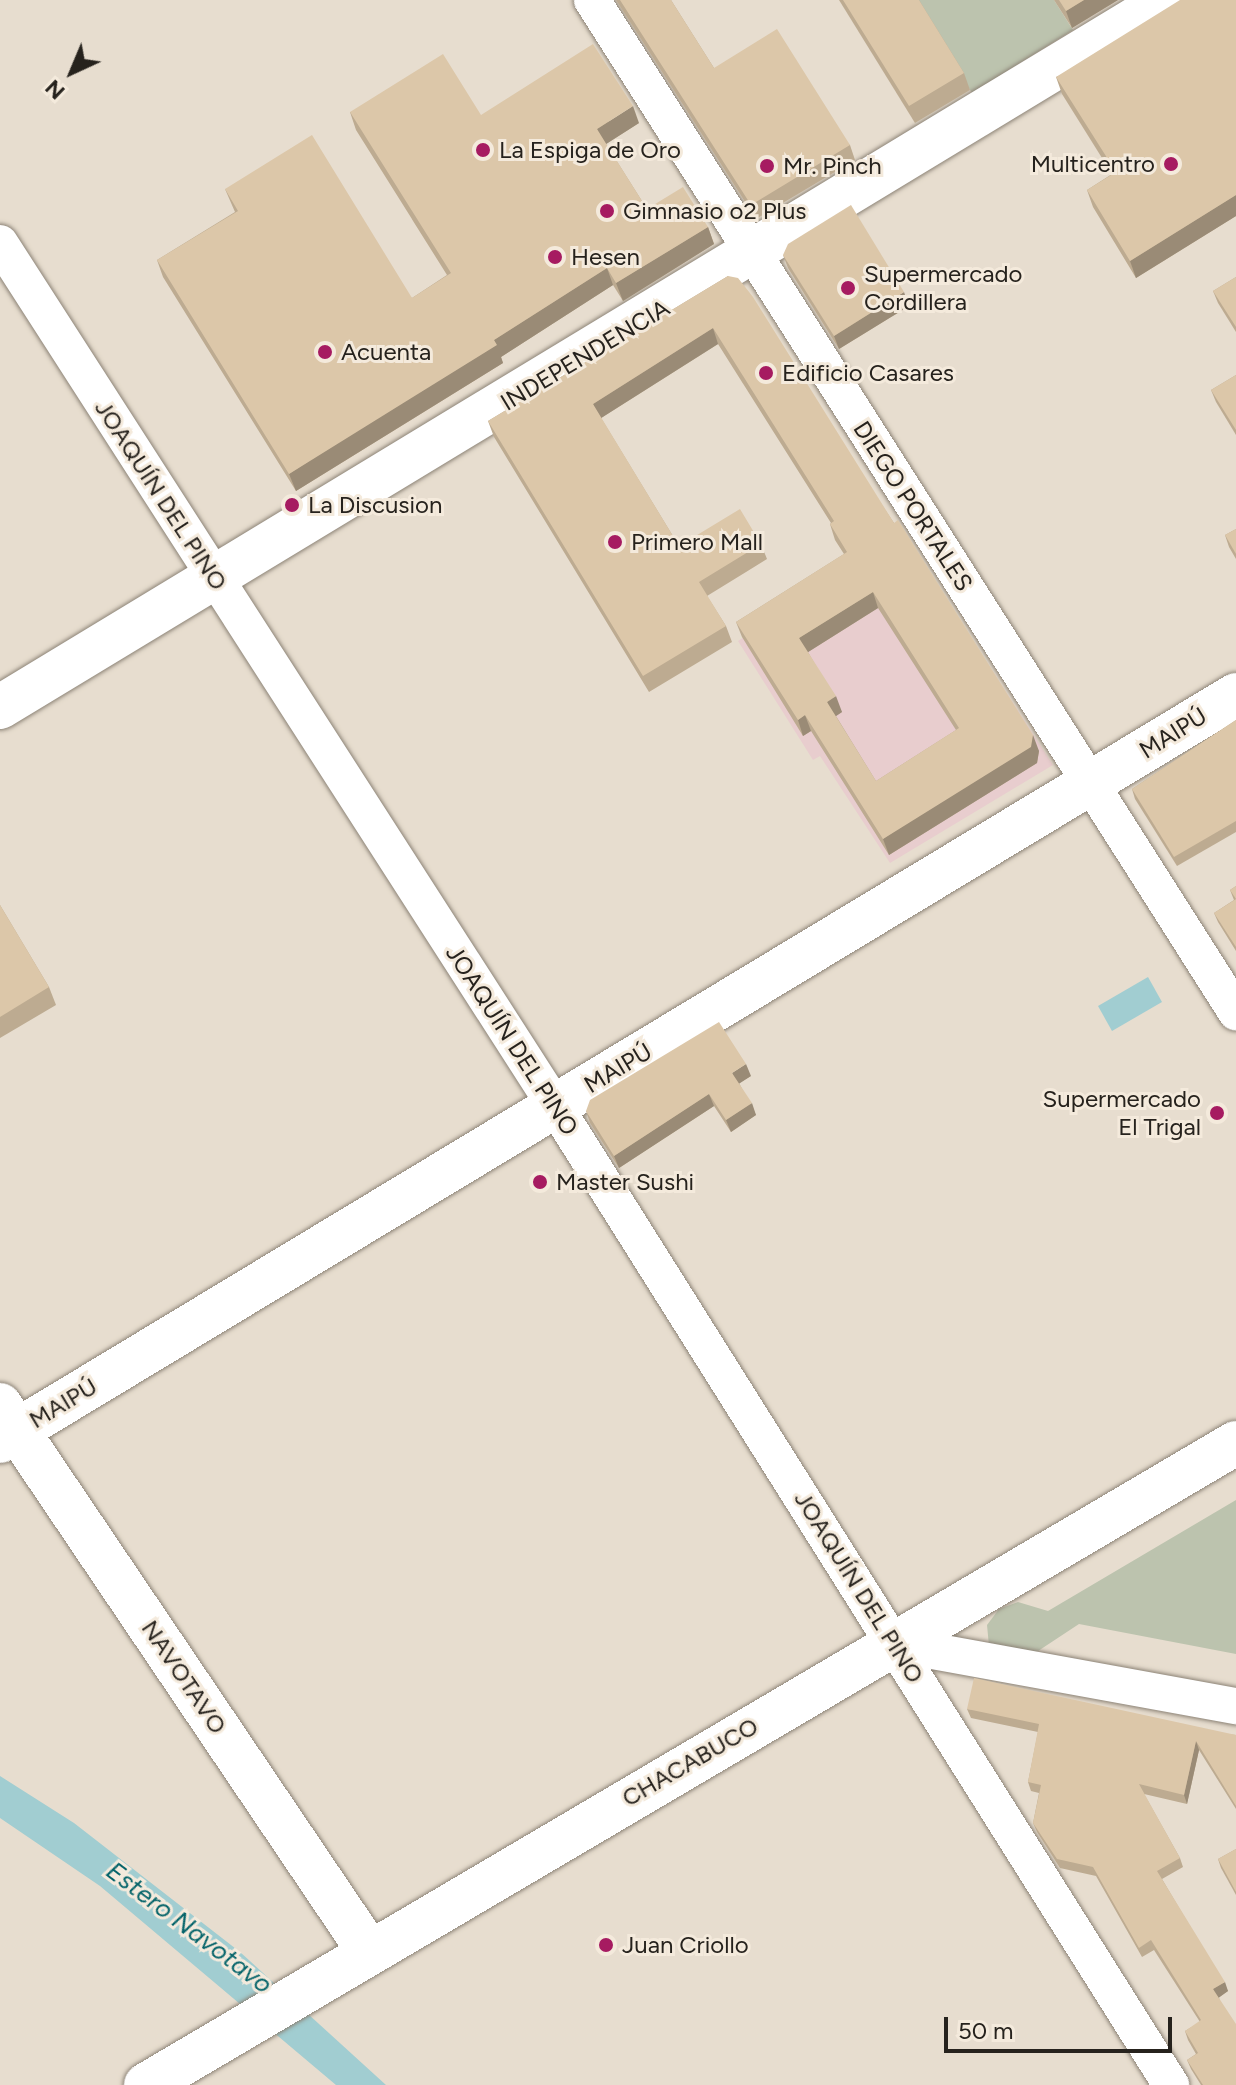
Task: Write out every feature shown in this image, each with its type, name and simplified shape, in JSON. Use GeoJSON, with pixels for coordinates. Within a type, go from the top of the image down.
{"type":"FeatureCollection","features":[{"type":"Feature","properties":{"kind":"street","name":"DIEGO PORTALES"},"geometry":{"type":"LineString","coordinates":[[592,0],[1236,1012]]}},
{"type":"Feature","properties":{"kind":"street","name":"INDEPENDENCIA"},"geometry":{"type":"LineString","coordinates":[[0,707],[1167,0]]}},
{"type":"Feature","properties":{"kind":"street","name":"JOAQUÍN DEL PINO"},"geometry":{"type":"LineString","coordinates":[[0,243],[555,1106],[1171,2085]]}},
{"type":"Feature","properties":{"kind":"street","name":"MAIPÚ"},"geometry":{"type":"LineString","coordinates":[[6,1425],[555,1106],[1236,695]]}},
{"type":"Feature","properties":{"kind":"street","name":"NAVOTAVO"},"geometry":{"type":"LineString","coordinates":[[6,1425],[368,1950]]}},
{"type":"Feature","properties":{"kind":"street","name":"CHACABUCO"},"geometry":{"type":"LineString","coordinates":[[146,2085],[368,1950],[1236,1443]]}},
{"type":"Feature","properties":{"kind":"street"},"geometry":{"type":"LineString","coordinates":[[894,1644],[1236,1706]]}},
{"type":"Feature","properties":{"kind":"shaded area"},"geometry":{"type":"Polygon","coordinates":[[[905,535],[1053,765],[890,863],[820,756],[813,760],[738,641],[905,535]]]}},
{"type":"Feature","properties":{"kind":"green space"},"geometry":{"type":"Polygon","coordinates":[[[914,0],[1054,0],[1073,30],[972,93],[914,0]]]}},
{"type":"Feature","properties":{"kind":"green space"},"geometry":{"type":"Polygon","coordinates":[[[1236,1500],[1236,1654],[1079,1624],[1032,1655],[989,1646],[987,1625],[999,1609],[1018,1602],[1048,1611],[1236,1500]]]}},
{"type":"Feature","properties":{"kind":"water"},"geometry":{"type":"Polygon","coordinates":[[[1148,977],[1162,1002],[1112,1031],[1098,1006],[1148,977]]]}},
{"type":"Feature","properties":{"kind":"water","name":"Estero Navotavo"},"geometry":{"type":"Polygon","coordinates":[[[0,1776],[74,1823],[240,1952],[386,2085],[336,2085],[100,1886],[0,1818],[0,1776]]]}},
{"type":"Feature","properties":{"kind":"building"},"geometry":{"type":"Polygon","coordinates":[[[620,0],[671,0],[714,68],[777,29],[850,145],[751,205],[620,0]]]}},
{"type":"Feature","properties":{"kind":"building"},"geometry":{"type":"Polygon","coordinates":[[[843,0],[919,0],[964,73],[909,106],[843,0]]]}},
{"type":"Feature","properties":{"kind":"building"},"geometry":{"type":"Polygon","coordinates":[[[1059,0],[1084,0],[1066,11],[1059,0]]]}},
{"type":"Feature","properties":{"kind":"building","name":"Multicentro"},"geometry":{"type":"Polygon","coordinates":[[[1180,0],[1236,0],[1236,195],[1130,261],[1087,190],[1116,172],[1056,77],[1180,0]]]}},
{"type":"Feature","properties":{"kind":"building"},"geometry":{"type":"Polygon","coordinates":[[[593,44],[633,106],[597,129],[647,209],[683,187],[708,227],[616,283],[607,268],[494,340],[497,345],[289,474],[157,260],[238,211],[225,189],[312,135],[412,298],[451,273],[350,112],[443,54],[481,115],[593,44]]]}},
{"type":"Feature","properties":{"kind":"building","name":"Supermercado Cordillera"},"geometry":{"type":"Polygon","coordinates":[[[851,205],[904,292],[834,336],[783,255],[788,244],[851,205]]]}},
{"type":"Feature","properties":{"kind":"building"},"geometry":{"type":"Polygon","coordinates":[[[728,276],[738,278],[753,297],[894,523],[898,520],[1033,735],[1031,747],[883,839],[805,715],[798,720],[736,622],[847,552],[830,524],[834,521],[713,328],[593,404],[679,546],[740,509],[761,544],[699,582],[726,626],[643,676],[488,421],[728,276]],[[873,592],[799,638],[836,696],[827,702],[876,781],[959,728],[873,592]]]}},
{"type":"Feature","properties":{"kind":"building"},"geometry":{"type":"Polygon","coordinates":[[[1236,277],[1236,327],[1213,291],[1236,277]]]}},
{"type":"Feature","properties":{"kind":"building"},"geometry":{"type":"Polygon","coordinates":[[[1236,375],[1236,430],[1211,390],[1236,375]]]}},
{"type":"Feature","properties":{"kind":"building"},"geometry":{"type":"Polygon","coordinates":[[[1236,529],[1236,554],[1225,535],[1236,529]]]}},
{"type":"Feature","properties":{"kind":"building"},"geometry":{"type":"Polygon","coordinates":[[[1236,720],[1236,821],[1174,857],[1132,789],[1236,720]]]}},
{"type":"Feature","properties":{"kind":"building"},"geometry":{"type":"Polygon","coordinates":[[[1236,899],[1236,947],[1214,913],[1236,899]]]}},
{"type":"Feature","properties":{"kind":"building"},"geometry":{"type":"Polygon","coordinates":[[[0,905],[49,987],[0,1017],[0,905]]]}},
{"type":"Feature","properties":{"kind":"building"},"geometry":{"type":"Polygon","coordinates":[[[719,1022],[746,1064],[732,1073],[752,1103],[726,1120],[709,1094],[614,1156],[586,1111],[590,1100],[719,1022]]]}},
{"type":"Feature","properties":{"kind":"building"},"geometry":{"type":"Polygon","coordinates":[[[974,1678],[1236,1735],[1236,1806],[1196,1741],[1184,1795],[1139,1784],[1180,1858],[1157,1871],[1225,1982],[1213,1989],[1236,2024],[1236,2085],[1203,2085],[1187,2060],[1198,2053],[1185,2031],[1201,2020],[1151,1940],[1139,1948],[1093,1867],[1057,1859],[1033,1823],[1041,1785],[1028,1782],[1039,1724],[967,1709],[974,1678]]]}},
{"type":"Feature","properties":{"kind":"building"},"geometry":{"type":"Polygon","coordinates":[[[1236,1849],[1236,1892],[1218,1859],[1236,1849]]]}},
{"type":"Feature","properties":{"kind":"place","name":"La Espiga de Oro"},"geometry":{"type":"Point","coordinates":[483,150]}},
{"type":"Feature","properties":{"kind":"place","name":"Multicentro"},"geometry":{"type":"Point","coordinates":[1171,164]}},
{"type":"Feature","properties":{"kind":"place","name":"Mr. Pinch"},"geometry":{"type":"Point","coordinates":[767,166]}},
{"type":"Feature","properties":{"kind":"place","name":"Gimnasio o2 Plus"},"geometry":{"type":"Point","coordinates":[607,211]}},
{"type":"Feature","properties":{"kind":"place","name":"Hesen"},"geometry":{"type":"Point","coordinates":[555,257]}},
{"type":"Feature","properties":{"kind":"place","name":"Supermercado Cordillera"},"geometry":{"type":"Point","coordinates":[848,288]}},
{"type":"Feature","properties":{"kind":"place","name":"Acuenta"},"geometry":{"type":"Point","coordinates":[325,352]}},
{"type":"Feature","properties":{"kind":"place","name":"Edificio Casares"},"geometry":{"type":"Point","coordinates":[766,373]}},
{"type":"Feature","properties":{"kind":"place","name":"La Discusion"},"geometry":{"type":"Point","coordinates":[292,505]}},
{"type":"Feature","properties":{"kind":"place","name":"Primero Mall"},"geometry":{"type":"Point","coordinates":[615,542]}},
{"type":"Feature","properties":{"kind":"place","name":"Supermercado El Trigal"},"geometry":{"type":"Point","coordinates":[1217,1113]}},
{"type":"Feature","properties":{"kind":"place","name":"Master Sushi"},"geometry":{"type":"Point","coordinates":[540,1182]}},
{"type":"Feature","properties":{"kind":"place","name":"Juan Criollo"},"geometry":{"type":"Point","coordinates":[606,1945]}}]}
